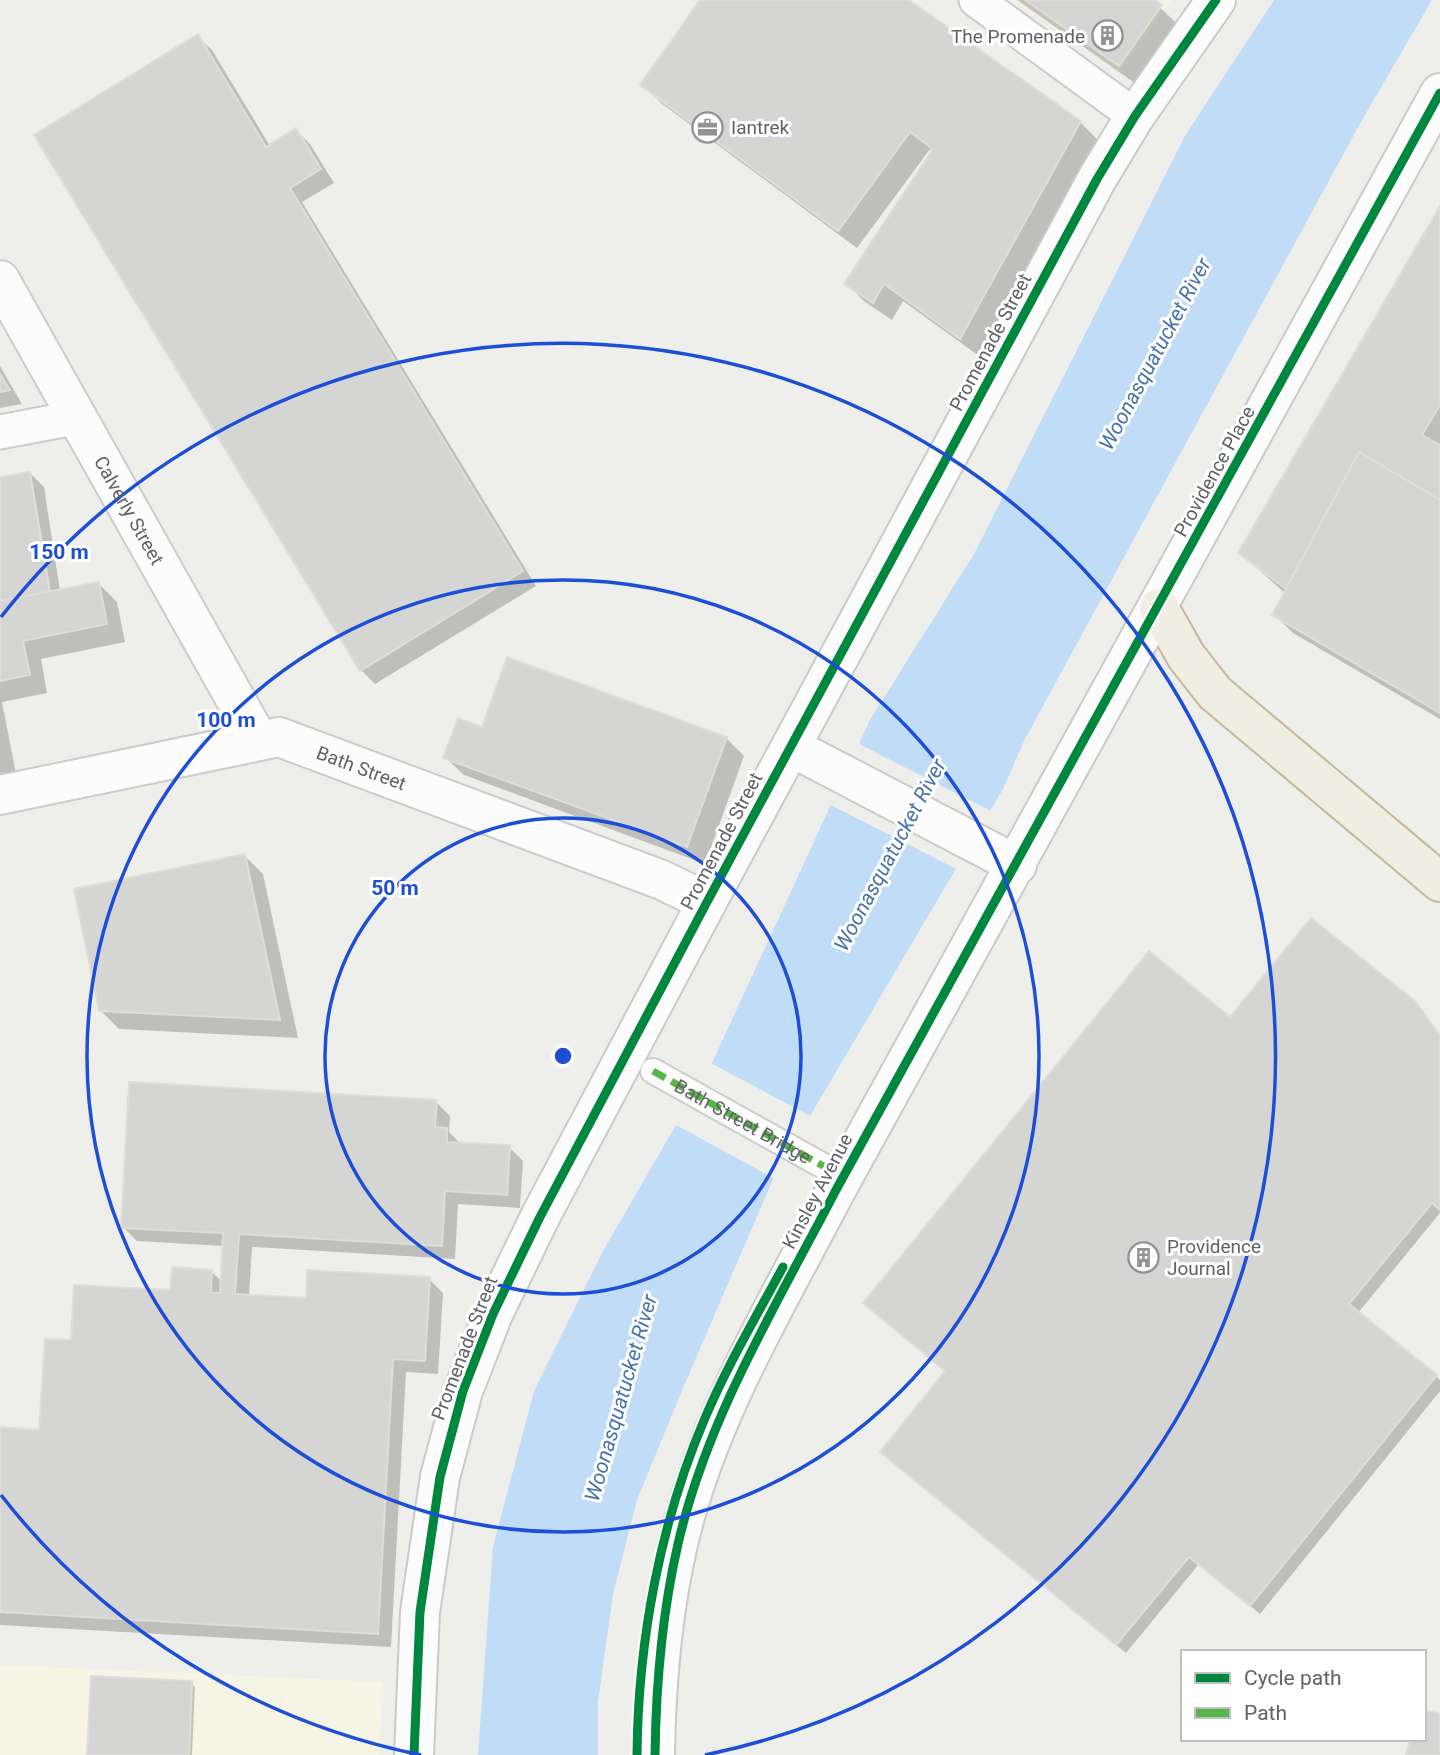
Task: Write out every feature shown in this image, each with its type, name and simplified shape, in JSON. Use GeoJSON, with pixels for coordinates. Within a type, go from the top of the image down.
{"type":"FeatureCollection","features":[{"type":"Feature","properties":{"kind":"highway"},"geometry":{"type":"LineString","coordinates":[[1159,608],[1186,656],[1215,693],[1440,882]]}},
{"type":"Feature","properties":{"kind":"main road","name":"Promenade Street"},"geometry":{"type":"LineString","coordinates":[[414,1755],[420,1612],[440,1477],[463,1391],[493,1314],[540,1217],[707,902],[1135,116],[1216,0]]}},
{"type":"Feature","properties":{"kind":"main road","name":"Providence Place"},"geometry":{"type":"LineString","coordinates":[[1001,857],[1159,608],[1440,93]]}},
{"type":"Feature","properties":{"kind":"main road","name":"Calverly Street"},"geometry":{"type":"LineString","coordinates":[[0,280],[259,740]]}},
{"type":"Feature","properties":{"kind":"main road","name":"Bath Street"},"geometry":{"type":"LineString","coordinates":[[0,795],[279,737],[662,880],[707,902]]}},
{"type":"Feature","properties":{"kind":"main road"},"geometry":{"type":"LineString","coordinates":[[792,747],[1001,857]]}},
{"type":"Feature","properties":{"kind":"main road","name":"Kinsley Avenue"},"geometry":{"type":"LineString","coordinates":[[655,1755],[661,1646],[678,1543],[695,1487],[745,1367],[1001,857]]}},
{"type":"Feature","properties":{"kind":"street"},"geometry":{"type":"LineString","coordinates":[[976,0],[1135,116]]}},
{"type":"Feature","properties":{"kind":"street"},"geometry":{"type":"LineString","coordinates":[[0,432],[79,417]]}},
{"type":"Feature","properties":{"kind":"street","name":"Bath Street Bridge"},"geometry":{"type":"LineString","coordinates":[[662,1076],[834,1172]]}},
{"type":"Feature","properties":{"kind":"shaded area","name":"The Promenade"},"geometry":{"type":"Polygon","coordinates":[[[1014,0],[1171,0],[1119,72],[1014,0]]]}},
{"type":"Feature","properties":{"kind":"shaded area"},"geometry":{"type":"Polygon","coordinates":[[[0,1665],[383,1682],[379,1755],[0,1755],[0,1665]]]}},
{"type":"Feature","properties":{"kind":"water","name":"Woonasquatucket River"},"geometry":{"type":"Polygon","coordinates":[[[1274,0],[1432,0],[1362,120],[1025,739],[1003,789],[774,1177],[637,1500],[613,1594],[598,1702],[598,1755],[478,1755],[493,1547],[534,1391],[603,1251],[712,1063],[870,720],[974,554],[1185,136],[1274,0]]]}},
{"type":"Feature","properties":{"kind":"pier"},"geometry":{"type":"Polygon","coordinates":[[[857,743],[993,812],[958,870],[829,804],[857,743]]]}},
{"type":"Feature","properties":{"kind":"pier"},"geometry":{"type":"Polygon","coordinates":[[[709,1062],[814,1118],[777,1180],[674,1124],[709,1062]]]}},
{"type":"Feature","properties":{"kind":"building"},"geometry":{"type":"Polygon","coordinates":[[[700,0],[909,0],[1081,121],[960,339],[884,284],[873,303],[844,284],[933,149],[910,132],[838,231],[640,85],[700,0]]]}},
{"type":"Feature","properties":{"kind":"building","name":"The Promenade"},"geometry":{"type":"Polygon","coordinates":[[[1025,0],[1155,0],[1162,5],[1119,66],[1025,0]]]}},
{"type":"Feature","properties":{"kind":"building"},"geometry":{"type":"Polygon","coordinates":[[[198,34],[266,147],[296,128],[321,169],[290,188],[523,571],[360,671],[34,135],[198,34]]]}},
{"type":"Feature","properties":{"kind":"building"},"geometry":{"type":"Polygon","coordinates":[[[1440,206],[1440,405],[1422,435],[1440,445],[1440,500],[1359,452],[1286,589],[1238,553],[1440,206]]]}},
{"type":"Feature","properties":{"kind":"building"},"geometry":{"type":"Polygon","coordinates":[[[0,374],[10,390],[0,392],[0,374]]]}},
{"type":"Feature","properties":{"kind":"building"},"geometry":{"type":"Polygon","coordinates":[[[1359,452],[1440,500],[1440,713],[1272,615],[1359,452]]]}},
{"type":"Feature","properties":{"kind":"building"},"geometry":{"type":"Polygon","coordinates":[[[30,472],[50,592],[0,601],[0,477],[30,472]]]}},
{"type":"Feature","properties":{"kind":"building"},"geometry":{"type":"Polygon","coordinates":[[[99,582],[107,624],[23,641],[30,675],[0,681],[0,601],[99,582]]]}},
{"type":"Feature","properties":{"kind":"building"},"geometry":{"type":"Polygon","coordinates":[[[507,657],[727,737],[687,847],[443,758],[458,718],[482,727],[507,657]]]}},
{"type":"Feature","properties":{"kind":"building"},"geometry":{"type":"Polygon","coordinates":[[[245,854],[280,1020],[99,1011],[74,889],[245,854]]]}},
{"type":"Feature","properties":{"kind":"building","name":"Providence Journal"},"geometry":{"type":"Polygon","coordinates":[[[1311,918],[1415,1001],[1440,1035],[1440,1210],[1432,1203],[1349,1304],[1437,1375],[1250,1606],[1189,1557],[1116,1645],[880,1452],[945,1371],[863,1303],[1149,951],[1230,1017],[1311,918]]]}},
{"type":"Feature","properties":{"kind":"building"},"geometry":{"type":"Polygon","coordinates":[[[129,1082],[437,1100],[435,1127],[447,1128],[447,1142],[510,1145],[507,1195],[445,1191],[442,1246],[239,1234],[235,1294],[306,1298],[307,1270],[430,1277],[425,1361],[393,1359],[378,1634],[0,1612],[0,1427],[39,1430],[45,1339],[71,1340],[74,1285],[170,1290],[172,1267],[212,1270],[211,1293],[220,1293],[223,1233],[121,1228],[129,1082]]]}},
{"type":"Feature","properties":{"kind":"building"},"geometry":{"type":"Polygon","coordinates":[[[91,1676],[192,1681],[189,1755],[87,1755],[91,1676]]]}},
{"type":"Feature","properties":{"kind":"building"},"geometry":{"type":"Polygon","coordinates":[[[1426,1710],[1440,1714],[1440,1755],[1406,1755],[1410,1741],[1426,1741],[1426,1710]]]}},
{"type":"Feature","properties":{"kind":"marked path"},"geometry":{"type":"LineString","coordinates":[[653,1071],[834,1172]]}},
{"type":"Feature","properties":{"kind":"cycle path"},"geometry":{"type":"LineString","coordinates":[[414,1755],[420,1612],[440,1477],[463,1391],[493,1314],[540,1217],[707,902],[1097,179],[1135,116],[1216,0]]}},
{"type":"Feature","properties":{"kind":"cycle path"},"geometry":{"type":"LineString","coordinates":[[655,1755],[661,1649],[678,1544],[691,1497],[725,1407],[836,1190],[1440,93]]}},
{"type":"Feature","properties":{"kind":"cycle path"},"geometry":{"type":"LineString","coordinates":[[637,1755],[638,1712],[647,1626],[654,1583],[676,1499],[705,1418],[783,1267]]}},
{"type":"Feature","properties":{"kind":"place","name":"The Promenade"},"geometry":{"type":"Point","coordinates":[1108,36]}},
{"type":"Feature","properties":{"kind":"place","name":"Iantrek"},"geometry":{"type":"Point","coordinates":[708,127]}},
{"type":"Feature","properties":{"kind":"place","name":"Providence Journal"},"geometry":{"type":"Point","coordinates":[1144,1257]}}]}
